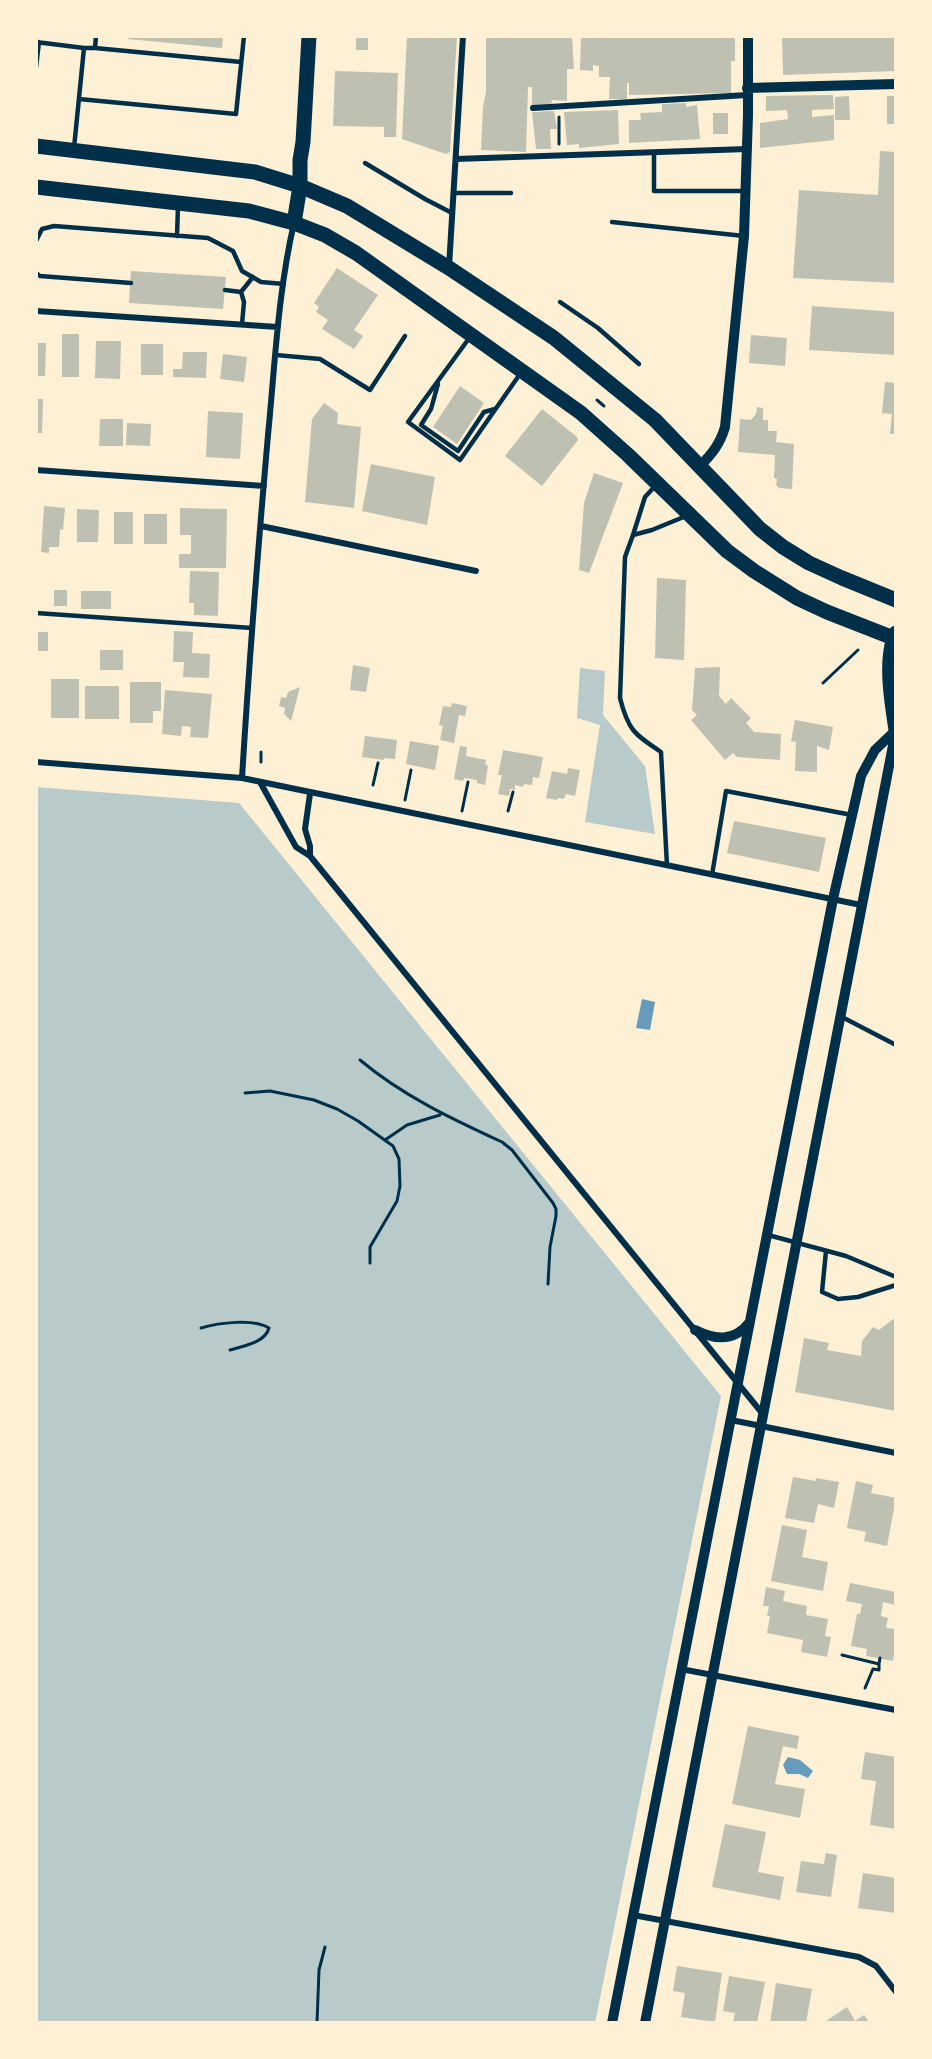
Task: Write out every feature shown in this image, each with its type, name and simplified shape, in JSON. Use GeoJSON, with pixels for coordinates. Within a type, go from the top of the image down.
{"type":"FeatureCollection","features":[{"type":"Feature","properties":{"kind":"main road"},"geometry":{"type":"LineString","coordinates":[[294,223],[300,186],[309,36]]}},
{"type":"Feature","properties":{"kind":"main road"},"geometry":{"type":"LineString","coordinates":[[36,146],[255,172],[300,186],[347,206],[449,268],[563,346],[655,420],[760,529],[783,547],[809,563],[896,600]]}},
{"type":"Feature","properties":{"kind":"main road"},"geometry":{"type":"LineString","coordinates":[[36,187],[249,211],[294,223],[325,235],[356,253],[581,413],[658,483],[727,551],[775,585],[827,612],[895,637],[890,672],[896,730]]}},
{"type":"Feature","properties":{"kind":"street"},"geometry":{"type":"LineString","coordinates":[[449,268],[463,36]]}},
{"type":"Feature","properties":{"kind":"street"},"geometry":{"type":"LineString","coordinates":[[700,466],[716,450],[725,426],[744,236],[748,36]]}},
{"type":"Feature","properties":{"kind":"street"},"geometry":{"type":"LineString","coordinates":[[533,108],[747,92],[896,84]]}},
{"type":"Feature","properties":{"kind":"street"},"geometry":{"type":"LineString","coordinates":[[456,159],[747,149]]}},
{"type":"Feature","properties":{"kind":"street"},"geometry":{"type":"LineString","coordinates":[[242,778],[252,628],[278,327],[294,223]]}},
{"type":"Feature","properties":{"kind":"street"},"geometry":{"type":"LineString","coordinates":[[36,311],[278,327]]}},
{"type":"Feature","properties":{"kind":"street"},"geometry":{"type":"LineString","coordinates":[[36,470],[264,486]]}},
{"type":"Feature","properties":{"kind":"street"},"geometry":{"type":"LineString","coordinates":[[261,526],[476,571]]}},
{"type":"Feature","properties":{"kind":"street"},"geometry":{"type":"LineString","coordinates":[[612,2023],[833,900],[861,776],[867,762],[882,742],[896,730]]}},
{"type":"Feature","properties":{"kind":"street"},"geometry":{"type":"LineString","coordinates":[[645,2023],[896,730]]}},
{"type":"Feature","properties":{"kind":"street"},"geometry":{"type":"LineString","coordinates":[[36,762],[242,778],[310,794],[861,906]]}},
{"type":"Feature","properties":{"kind":"street"},"geometry":{"type":"LineString","coordinates":[[260,782],[296,847],[310,855],[763,1413]]}},
{"type":"Feature","properties":{"kind":"street"},"geometry":{"type":"LineString","coordinates":[[310,794],[305,829],[310,855]]}},
{"type":"Feature","properties":{"kind":"street"},"geometry":{"type":"LineString","coordinates":[[695,1330],[707,1336],[727,1338],[737,1335],[750,1323]]}},
{"type":"Feature","properties":{"kind":"street"},"geometry":{"type":"LineString","coordinates":[[730,1420],[896,1453]]}},
{"type":"Feature","properties":{"kind":"street"},"geometry":{"type":"LineString","coordinates":[[681,1669],[896,1710]]}},
{"type":"Feature","properties":{"kind":"street"},"geometry":{"type":"LineString","coordinates":[[633,1915],[859,1958],[876,1966],[896,1992]]}},
{"type":"Feature","properties":{"kind":"lane"},"geometry":{"type":"LineString","coordinates":[[95,48],[96,36]]}},
{"type":"Feature","properties":{"kind":"lane"},"geometry":{"type":"LineString","coordinates":[[79,99],[236,114],[244,36]]}},
{"type":"Feature","properties":{"kind":"lane"},"geometry":{"type":"LineString","coordinates":[[36,67],[38,42],[241,62]]}},
{"type":"Feature","properties":{"kind":"lane"},"geometry":{"type":"LineString","coordinates":[[74,151],[84,48]]}},
{"type":"Feature","properties":{"kind":"lane"},"geometry":{"type":"LineString","coordinates":[[654,153],[654,191],[746,191]]}},
{"type":"Feature","properties":{"kind":"lane"},"geometry":{"type":"LineString","coordinates":[[365,163],[452,213]]}},
{"type":"Feature","properties":{"kind":"lane"},"geometry":{"type":"LineString","coordinates":[[454,193],[511,193]]}},
{"type":"Feature","properties":{"kind":"lane"},"geometry":{"type":"LineString","coordinates":[[177,236],[178,203]]}},
{"type":"Feature","properties":{"kind":"lane"},"geometry":{"type":"LineString","coordinates":[[612,222],[744,236]]}},
{"type":"Feature","properties":{"kind":"lane"},"geometry":{"type":"LineString","coordinates":[[36,241],[42,229],[54,226],[208,238],[233,251],[242,271],[261,282],[284,284]]}},
{"type":"Feature","properties":{"kind":"lane"},"geometry":{"type":"LineString","coordinates":[[36,273],[40,276],[130,283]]}},
{"type":"Feature","properties":{"kind":"lane"},"geometry":{"type":"LineString","coordinates":[[241,292],[253,277]]}},
{"type":"Feature","properties":{"kind":"lane"},"geometry":{"type":"LineString","coordinates":[[225,290],[241,292]]}},
{"type":"Feature","properties":{"kind":"lane"},"geometry":{"type":"LineString","coordinates":[[241,292],[244,302],[242,324]]}},
{"type":"Feature","properties":{"kind":"lane"},"geometry":{"type":"LineString","coordinates":[[560,302],[598,328],[639,364]]}},
{"type":"Feature","properties":{"kind":"lane"},"geometry":{"type":"LineString","coordinates":[[471,334],[408,422],[460,460],[522,370]]}},
{"type":"Feature","properties":{"kind":"lane"},"geometry":{"type":"LineString","coordinates":[[276,355],[320,359],[370,390],[405,336]]}},
{"type":"Feature","properties":{"kind":"lane"},"geometry":{"type":"LineString","coordinates":[[440,379],[432,409],[421,425],[458,451],[484,412],[495,409]]}},
{"type":"Feature","properties":{"kind":"lane"},"geometry":{"type":"LineString","coordinates":[[658,483],[645,497],[625,557],[620,698],[625,720],[637,736],[661,752],[667,866]]}},
{"type":"Feature","properties":{"kind":"lane"},"geometry":{"type":"LineString","coordinates":[[633,535],[652,530],[690,514]]}},
{"type":"Feature","properties":{"kind":"lane"},"geometry":{"type":"LineString","coordinates":[[36,614],[252,628]]}},
{"type":"Feature","properties":{"kind":"lane"},"geometry":{"type":"LineString","coordinates":[[712,875],[726,791],[852,815]]}},
{"type":"Feature","properties":{"kind":"lane"},"geometry":{"type":"LineString","coordinates":[[840,1016],[896,1045]]}},
{"type":"Feature","properties":{"kind":"lane"},"geometry":{"type":"LineString","coordinates":[[767,1234],[846,1256],[896,1277]]}},
{"type":"Feature","properties":{"kind":"lane"},"geometry":{"type":"LineString","coordinates":[[826,1251],[822,1292],[838,1299],[858,1297],[896,1284]]}},
{"type":"Feature","properties":{"kind":"path"},"geometry":{"type":"LineString","coordinates":[[559,107],[559,155]]}},
{"type":"Feature","properties":{"kind":"path"},"geometry":{"type":"LineString","coordinates":[[597,400],[604,406]]}},
{"type":"Feature","properties":{"kind":"path"},"geometry":{"type":"LineString","coordinates":[[823,683],[858,650]]}},
{"type":"Feature","properties":{"kind":"path"},"geometry":{"type":"LineString","coordinates":[[261,752],[261,762]]}},
{"type":"Feature","properties":{"kind":"path"},"geometry":{"type":"LineString","coordinates":[[373,785],[378,763]]}},
{"type":"Feature","properties":{"kind":"path"},"geometry":{"type":"LineString","coordinates":[[405,800],[411,770]]}},
{"type":"Feature","properties":{"kind":"path"},"geometry":{"type":"LineString","coordinates":[[462,811],[468,782]]}},
{"type":"Feature","properties":{"kind":"path"},"geometry":{"type":"LineString","coordinates":[[508,811],[513,792]]}},
{"type":"Feature","properties":{"kind":"path"},"geometry":{"type":"LineString","coordinates":[[360,1060],[395,1087],[442,1114],[502,1142],[512,1150],[556,1209],[550,1246],[548,1284]]}},
{"type":"Feature","properties":{"kind":"path"},"geometry":{"type":"LineString","coordinates":[[245,1093],[270,1091],[314,1100],[358,1120],[393,1146],[399,1159],[400,1186],[397,1201],[370,1247],[369,1263]]}},
{"type":"Feature","properties":{"kind":"path"},"geometry":{"type":"LineString","coordinates":[[386,1140],[417,1120],[442,1114]]}},
{"type":"Feature","properties":{"kind":"path"},"geometry":{"type":"LineString","coordinates":[[201,1328],[214,1324],[255,1323],[264,1324],[269,1328],[267,1335],[261,1339],[230,1350]]}},
{"type":"Feature","properties":{"kind":"path"},"geometry":{"type":"LineString","coordinates":[[842,1655],[879,1664]]}},
{"type":"Feature","properties":{"kind":"path"},"geometry":{"type":"LineString","coordinates":[[865,1688],[873,1669],[879,1670],[880,1658]]}},
{"type":"Feature","properties":{"kind":"path"},"geometry":{"type":"LineString","coordinates":[[316,2023],[320,1970],[325,1947]]}},
{"type":"Feature","properties":{"kind":"shaded area"},"geometry":{"type":"Polygon","coordinates":[[[580,668],[605,671],[603,715],[645,766],[655,834],[585,822],[600,725],[577,718],[580,668]]]}},
{"type":"Feature","properties":{"kind":"shaded area"},"geometry":{"type":"Polygon","coordinates":[[[36,787],[239,803],[721,1396],[595,2023],[36,2023],[36,787]]]}},
{"type":"Feature","properties":{"kind":"water"},"geometry":{"type":"Polygon","coordinates":[[[642,999],[655,1002],[650,1030],[636,1028],[642,999]]]}},
{"type":"Feature","properties":{"kind":"water"},"geometry":{"type":"Polygon","coordinates":[[[788,1757],[800,1760],[813,1771],[808,1778],[799,1774],[787,1774],[783,1765],[788,1757]]]}},
{"type":"Feature","properties":{"kind":"building"},"geometry":{"type":"Polygon","coordinates":[[[128,36],[223,36],[222,48],[128,39],[128,36]]]}},
{"type":"Feature","properties":{"kind":"building"},"geometry":{"type":"Polygon","coordinates":[[[356,36],[368,36],[368,50],[356,50],[356,36]]]}},
{"type":"Feature","properties":{"kind":"building"},"geometry":{"type":"Polygon","coordinates":[[[407,36],[457,36],[450,152],[446,154],[402,139],[407,36]]]}},
{"type":"Feature","properties":{"kind":"building"},"geometry":{"type":"Polygon","coordinates":[[[486,36],[572,36],[574,69],[567,69],[567,101],[552,100],[551,105],[532,105],[532,87],[528,87],[526,152],[481,150],[486,92],[486,36]]]}},
{"type":"Feature","properties":{"kind":"building"},"geometry":{"type":"Polygon","coordinates":[[[581,36],[735,36],[735,61],[731,61],[731,93],[629,95],[629,83],[627,83],[627,99],[609,99],[610,77],[599,77],[599,66],[593,65],[593,71],[580,70],[581,36]]]}},
{"type":"Feature","properties":{"kind":"building"},"geometry":{"type":"Polygon","coordinates":[[[782,36],[896,36],[896,71],[783,75],[782,36]]]}},
{"type":"Feature","properties":{"kind":"building"},"geometry":{"type":"Polygon","coordinates":[[[335,71],[398,73],[396,137],[384,137],[384,127],[333,126],[335,71]]]}},
{"type":"Feature","properties":{"kind":"building"},"geometry":{"type":"Polygon","coordinates":[[[833,95],[834,109],[812,110],[812,117],[834,115],[834,140],[760,148],[760,123],[788,119],[787,110],[766,111],[766,96],[833,95]]]}},
{"type":"Feature","properties":{"kind":"building"},"geometry":{"type":"Polygon","coordinates":[[[849,96],[850,120],[835,120],[835,97],[849,96]]]}},
{"type":"Feature","properties":{"kind":"building"},"geometry":{"type":"Polygon","coordinates":[[[887,96],[896,96],[896,124],[887,124],[887,96]]]}},
{"type":"Feature","properties":{"kind":"building"},"geometry":{"type":"Polygon","coordinates":[[[686,103],[686,107],[697,105],[700,139],[629,143],[629,120],[641,120],[640,113],[662,112],[662,104],[686,103]]]}},
{"type":"Feature","properties":{"kind":"building"},"geometry":{"type":"Polygon","coordinates":[[[618,110],[619,144],[579,148],[579,144],[567,145],[564,112],[618,110]]]}},
{"type":"Feature","properties":{"kind":"building"},"geometry":{"type":"Polygon","coordinates":[[[554,111],[557,129],[550,129],[551,149],[536,149],[532,112],[554,111]]]}},
{"type":"Feature","properties":{"kind":"building"},"geometry":{"type":"Polygon","coordinates":[[[713,113],[728,113],[728,134],[713,134],[713,113]]]}},
{"type":"Feature","properties":{"kind":"building"},"geometry":{"type":"Polygon","coordinates":[[[880,151],[896,152],[896,283],[793,278],[799,190],[878,195],[880,151]]]}},
{"type":"Feature","properties":{"kind":"building"},"geometry":{"type":"Polygon","coordinates":[[[337,268],[378,295],[354,330],[363,336],[354,349],[322,329],[328,320],[316,312],[319,307],[314,303],[337,268]]]}},
{"type":"Feature","properties":{"kind":"building"},"geometry":{"type":"Polygon","coordinates":[[[131,271],[226,277],[223,309],[129,303],[131,271]]]}},
{"type":"Feature","properties":{"kind":"building"},"geometry":{"type":"Polygon","coordinates":[[[812,306],[896,312],[896,355],[809,350],[812,306]]]}},
{"type":"Feature","properties":{"kind":"building"},"geometry":{"type":"Polygon","coordinates":[[[62,334],[79,334],[79,377],[62,377],[62,334]]]}},
{"type":"Feature","properties":{"kind":"building"},"geometry":{"type":"Polygon","coordinates":[[[751,335],[787,338],[785,366],[749,363],[751,335]]]}},
{"type":"Feature","properties":{"kind":"building"},"geometry":{"type":"Polygon","coordinates":[[[96,341],[121,341],[120,379],[95,378],[96,341]]]}},
{"type":"Feature","properties":{"kind":"building"},"geometry":{"type":"Polygon","coordinates":[[[36,343],[46,343],[45,376],[36,376],[36,343]]]}},
{"type":"Feature","properties":{"kind":"building"},"geometry":{"type":"Polygon","coordinates":[[[141,344],[163,344],[163,375],[141,375],[141,344]]]}},
{"type":"Feature","properties":{"kind":"building"},"geometry":{"type":"Polygon","coordinates":[[[183,352],[207,352],[206,378],[173,377],[173,369],[182,369],[183,352]]]}},
{"type":"Feature","properties":{"kind":"building"},"geometry":{"type":"Polygon","coordinates":[[[223,354],[247,357],[244,382],[220,379],[223,354]]]}},
{"type":"Feature","properties":{"kind":"building"},"geometry":{"type":"Polygon","coordinates":[[[885,382],[896,383],[896,434],[890,434],[892,414],[882,413],[885,382]]]}},
{"type":"Feature","properties":{"kind":"building"},"geometry":{"type":"Polygon","coordinates":[[[460,386],[484,403],[457,444],[433,427],[460,386]]]}},
{"type":"Feature","properties":{"kind":"building"},"geometry":{"type":"Polygon","coordinates":[[[36,399],[43,399],[42,433],[36,433],[36,399]]]}},
{"type":"Feature","properties":{"kind":"building"},"geometry":{"type":"Polygon","coordinates":[[[324,403],[338,413],[337,424],[361,427],[354,508],[305,502],[312,419],[324,403]]]}},
{"type":"Feature","properties":{"kind":"building"},"geometry":{"type":"Polygon","coordinates":[[[757,407],[763,408],[763,420],[768,420],[768,431],[777,431],[776,442],[794,444],[792,489],[779,488],[776,485],[775,455],[738,452],[740,419],[751,420],[756,414],[757,407]]]}},
{"type":"Feature","properties":{"kind":"building"},"geometry":{"type":"Polygon","coordinates":[[[542,409],[578,440],[542,486],[505,456],[542,409]]]}},
{"type":"Feature","properties":{"kind":"building"},"geometry":{"type":"Polygon","coordinates":[[[208,411],[243,413],[240,459],[206,457],[208,411]]]}},
{"type":"Feature","properties":{"kind":"building"},"geometry":{"type":"Polygon","coordinates":[[[100,419],[123,419],[123,446],[99,446],[100,419]]]}},
{"type":"Feature","properties":{"kind":"building"},"geometry":{"type":"Polygon","coordinates":[[[127,423],[151,424],[150,446],[126,445],[127,423]]]}},
{"type":"Feature","properties":{"kind":"building"},"geometry":{"type":"Polygon","coordinates":[[[371,464],[435,477],[427,525],[362,511],[371,464]]]}},
{"type":"Feature","properties":{"kind":"building"},"geometry":{"type":"Polygon","coordinates":[[[594,473],[623,483],[589,573],[579,570],[584,503],[594,473]]]}},
{"type":"Feature","properties":{"kind":"building"},"geometry":{"type":"Polygon","coordinates":[[[44,506],[65,508],[59,547],[49,547],[49,553],[41,552],[44,506]]]}},
{"type":"Feature","properties":{"kind":"building"},"geometry":{"type":"Polygon","coordinates":[[[180,508],[227,509],[226,568],[179,568],[179,554],[191,554],[191,535],[180,535],[180,508]]]}},
{"type":"Feature","properties":{"kind":"building"},"geometry":{"type":"Polygon","coordinates":[[[77,509],[99,510],[98,542],[77,542],[77,509]]]}},
{"type":"Feature","properties":{"kind":"building"},"geometry":{"type":"Polygon","coordinates":[[[114,512],[133,512],[133,544],[114,544],[114,512]]]}},
{"type":"Feature","properties":{"kind":"building"},"geometry":{"type":"Polygon","coordinates":[[[144,514],[167,514],[167,544],[144,544],[144,514]]]}},
{"type":"Feature","properties":{"kind":"building"},"geometry":{"type":"Polygon","coordinates":[[[190,571],[219,572],[218,616],[194,615],[194,603],[189,603],[190,571]]]}},
{"type":"Feature","properties":{"kind":"building"},"geometry":{"type":"Polygon","coordinates":[[[657,578],[686,580],[684,660],[655,658],[657,578]]]}},
{"type":"Feature","properties":{"kind":"building"},"geometry":{"type":"Polygon","coordinates":[[[54,590],[67,590],[67,606],[54,606],[54,590]]]}},
{"type":"Feature","properties":{"kind":"building"},"geometry":{"type":"Polygon","coordinates":[[[81,591],[111,591],[111,609],[81,609],[81,591]]]}},
{"type":"Feature","properties":{"kind":"building"},"geometry":{"type":"Polygon","coordinates":[[[174,631],[193,632],[192,653],[210,654],[209,678],[183,677],[184,662],[173,662],[174,631]]]}},
{"type":"Feature","properties":{"kind":"building"},"geometry":{"type":"Polygon","coordinates":[[[36,632],[48,632],[48,651],[36,651],[36,632]]]}},
{"type":"Feature","properties":{"kind":"building"},"geometry":{"type":"Polygon","coordinates":[[[100,650],[123,650],[123,670],[100,670],[100,650]]]}},
{"type":"Feature","properties":{"kind":"building"},"geometry":{"type":"Polygon","coordinates":[[[353,665],[370,668],[366,692],[350,690],[353,665]]]}},
{"type":"Feature","properties":{"kind":"building"},"geometry":{"type":"Polygon","coordinates":[[[720,667],[719,696],[726,704],[731,698],[751,718],[746,723],[754,732],[781,734],[780,760],[737,757],[733,753],[725,760],[691,720],[697,715],[692,710],[695,668],[720,667]]]}},
{"type":"Feature","properties":{"kind":"building"},"geometry":{"type":"Polygon","coordinates":[[[51,679],[79,679],[79,718],[51,718],[51,679]]]}},
{"type":"Feature","properties":{"kind":"building"},"geometry":{"type":"Polygon","coordinates":[[[130,682],[161,682],[161,711],[153,711],[153,723],[130,723],[130,682]]]}},
{"type":"Feature","properties":{"kind":"building"},"geometry":{"type":"Polygon","coordinates":[[[85,686],[119,686],[119,719],[85,719],[85,686]]]}},
{"type":"Feature","properties":{"kind":"building"},"geometry":{"type":"Polygon","coordinates":[[[300,687],[291,721],[284,714],[285,708],[279,706],[281,697],[286,698],[288,692],[300,687]]]}},
{"type":"Feature","properties":{"kind":"building"},"geometry":{"type":"Polygon","coordinates":[[[165,690],[212,694],[208,738],[190,737],[191,727],[182,726],[181,736],[162,734],[165,690]]]}},
{"type":"Feature","properties":{"kind":"building"},"geometry":{"type":"Polygon","coordinates":[[[36,702],[38,702],[38,722],[36,722],[36,702]]]}},
{"type":"Feature","properties":{"kind":"building"},"geometry":{"type":"Polygon","coordinates":[[[452,703],[467,706],[465,716],[459,715],[454,743],[440,740],[443,726],[439,725],[443,706],[451,707],[452,703]]]}},
{"type":"Feature","properties":{"kind":"building"},"geometry":{"type":"Polygon","coordinates":[[[795,720],[833,727],[829,750],[817,746],[817,772],[795,771],[796,742],[791,741],[795,720]]]}},
{"type":"Feature","properties":{"kind":"building"},"geometry":{"type":"Polygon","coordinates":[[[365,736],[397,740],[395,759],[362,757],[365,736]]]}},
{"type":"Feature","properties":{"kind":"building"},"geometry":{"type":"Polygon","coordinates":[[[410,741],[439,746],[435,770],[406,764],[410,741]]]}},
{"type":"Feature","properties":{"kind":"building"},"geometry":{"type":"Polygon","coordinates":[[[460,746],[467,747],[466,756],[486,760],[485,764],[488,766],[485,785],[477,783],[477,780],[454,779],[460,746]]]}},
{"type":"Feature","properties":{"kind":"building"},"geometry":{"type":"Polygon","coordinates":[[[503,750],[543,757],[539,778],[533,777],[532,785],[524,784],[523,787],[515,785],[515,790],[510,789],[509,796],[498,794],[502,775],[498,775],[503,750]]]}},
{"type":"Feature","properties":{"kind":"building"},"geometry":{"type":"Polygon","coordinates":[[[568,768],[580,770],[575,796],[566,794],[563,799],[558,798],[557,800],[546,798],[552,771],[567,774],[568,768]]]}},
{"type":"Feature","properties":{"kind":"building"},"geometry":{"type":"Polygon","coordinates":[[[734,821],[826,838],[819,872],[727,853],[734,821]]]}},
{"type":"Feature","properties":{"kind":"building"},"geometry":{"type":"Polygon","coordinates":[[[896,1317],[896,1411],[795,1392],[804,1338],[829,1343],[827,1350],[861,1356],[862,1341],[873,1327],[879,1330],[896,1317]]]}},
{"type":"Feature","properties":{"kind":"building"},"geometry":{"type":"Polygon","coordinates":[[[793,1477],[839,1482],[834,1508],[818,1504],[814,1523],[785,1518],[793,1477]]]}},
{"type":"Feature","properties":{"kind":"building"},"geometry":{"type":"Polygon","coordinates":[[[856,1481],[873,1485],[871,1493],[896,1498],[887,1546],[864,1541],[866,1532],[847,1528],[856,1481]]]}},
{"type":"Feature","properties":{"kind":"building"},"geometry":{"type":"Polygon","coordinates":[[[782,1525],[807,1530],[802,1557],[828,1562],[823,1591],[771,1581],[782,1525]]]}},
{"type":"Feature","properties":{"kind":"building"},"geometry":{"type":"Polygon","coordinates":[[[850,1583],[896,1592],[896,1605],[883,1602],[881,1616],[888,1618],[886,1628],[896,1629],[896,1655],[894,1654],[893,1661],[866,1656],[867,1649],[851,1646],[857,1614],[860,1614],[862,1604],[846,1601],[850,1583]]]}},
{"type":"Feature","properties":{"kind":"building"},"geometry":{"type":"Polygon","coordinates":[[[766,1587],[785,1591],[783,1601],[807,1606],[806,1615],[828,1619],[825,1636],[831,1637],[827,1657],[801,1652],[803,1640],[767,1633],[769,1606],[763,1606],[766,1587]]]}},
{"type":"Feature","properties":{"kind":"building"},"geometry":{"type":"Polygon","coordinates":[[[748,1726],[799,1736],[797,1749],[783,1746],[775,1784],[805,1789],[800,1818],[732,1804],[748,1726]]]}},
{"type":"Feature","properties":{"kind":"building"},"geometry":{"type":"Polygon","coordinates":[[[865,1752],[896,1757],[896,1829],[870,1825],[876,1781],[861,1779],[865,1752]]]}},
{"type":"Feature","properties":{"kind":"building"},"geometry":{"type":"Polygon","coordinates":[[[725,1824],[766,1832],[758,1872],[784,1877],[780,1900],[712,1887],[725,1824]]]}},
{"type":"Feature","properties":{"kind":"building"},"geometry":{"type":"Polygon","coordinates":[[[826,1853],[837,1855],[831,1897],[796,1892],[801,1861],[824,1864],[826,1853]]]}},
{"type":"Feature","properties":{"kind":"building"},"geometry":{"type":"Polygon","coordinates":[[[863,1873],[896,1878],[896,1913],[858,1908],[863,1873]]]}},
{"type":"Feature","properties":{"kind":"building"},"geometry":{"type":"Polygon","coordinates":[[[677,1966],[722,1973],[715,2022],[681,2017],[685,1993],[673,1991],[677,1966]]]}},
{"type":"Feature","properties":{"kind":"building"},"geometry":{"type":"Polygon","coordinates":[[[729,1976],[765,1982],[757,2023],[733,2023],[735,2013],[723,2011],[729,1976]]]}},
{"type":"Feature","properties":{"kind":"building"},"geometry":{"type":"Polygon","coordinates":[[[776,1983],[812,1989],[806,2023],[770,2023],[776,1983]]]}},
{"type":"Feature","properties":{"kind":"building"},"geometry":{"type":"Polygon","coordinates":[[[847,2007],[855,2021],[864,2015],[870,2023],[823,2023],[847,2007]]]}}]}
